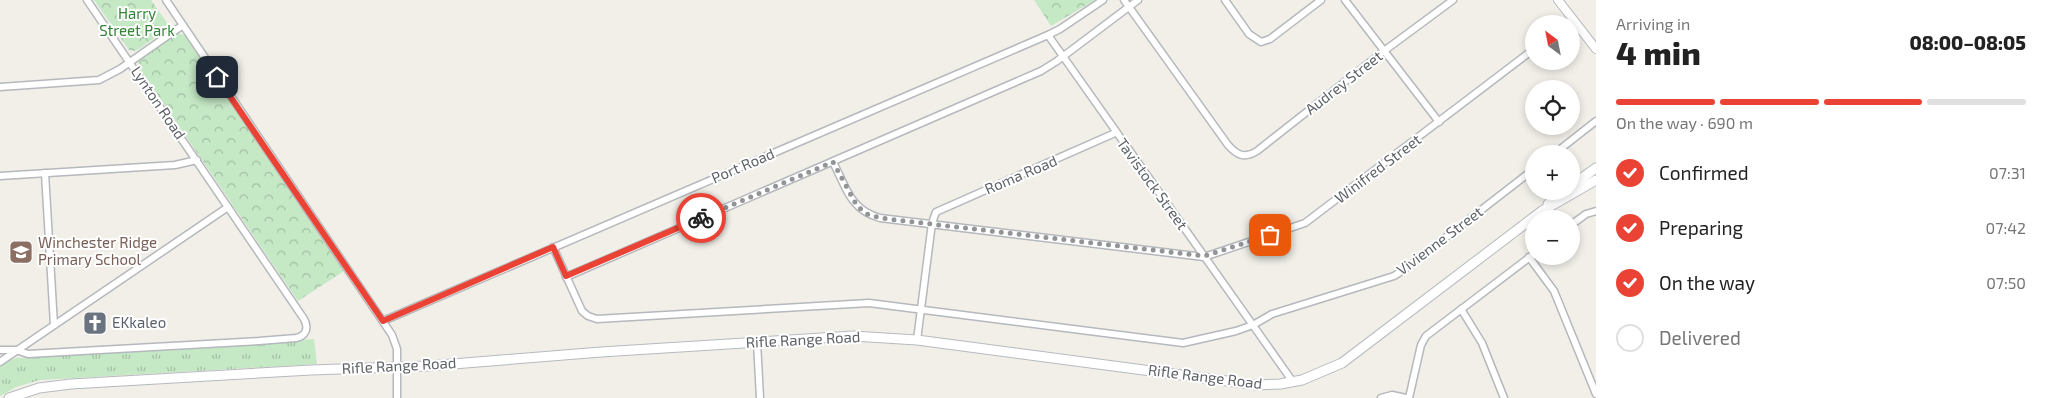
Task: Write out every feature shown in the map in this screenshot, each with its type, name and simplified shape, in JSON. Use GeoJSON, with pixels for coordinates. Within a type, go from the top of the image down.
{"type":"FeatureCollection","features":[{"type":"Feature","properties":{"kind":"main road"},"geometry":{"type":"LineString","coordinates":[[1580,180],[1596,168]]}},
{"type":"Feature","properties":{"kind":"main road","name":"Rifle Range Road"},"geometry":{"type":"LineString","coordinates":[[1544,210],[1596,180]]}},
{"type":"Feature","properties":{"kind":"main road","name":"Rifle Range Road"},"geometry":{"type":"LineString","coordinates":[[1543,210],[1553,200]]}},
{"type":"Feature","properties":{"kind":"main road","name":"Rifle Range Road"},"geometry":{"type":"LineString","coordinates":[[9,398],[27,390],[58,385],[396,367],[853,336],[917,340],[1121,366],[1228,382],[1268,385],[1293,382],[1326,372],[1353,356],[1525,224]]}},
{"type":"Feature","properties":{"kind":"street","name":"Lynton Road"},"geometry":{"type":"LineString","coordinates":[[16,350],[28,354],[296,338],[302,337],[307,326],[197,160],[87,0]]}},
{"type":"Feature","properties":{"kind":"street"},"geometry":{"type":"LineString","coordinates":[[166,0],[383,321],[397,347],[397,398]]}},
{"type":"Feature","properties":{"kind":"street","name":"Port Road"},"geometry":{"type":"LineString","coordinates":[[383,321],[1048,35],[1103,0]]}},
{"type":"Feature","properties":{"kind":"street"},"geometry":{"type":"LineString","coordinates":[[1124,0],[1129,7]]}},
{"type":"Feature","properties":{"kind":"street"},"geometry":{"type":"LineString","coordinates":[[566,276],[1041,71],[1138,0]]}},
{"type":"Feature","properties":{"kind":"street"},"geometry":{"type":"LineString","coordinates":[[1225,0],[1253,38],[1261,42],[1268,40],[1321,0]]}},
{"type":"Feature","properties":{"kind":"street"},"geometry":{"type":"LineString","coordinates":[[1345,0],[1439,122]]}},
{"type":"Feature","properties":{"kind":"street","name":"Audrey Street"},"geometry":{"type":"LineString","coordinates":[[1129,7],[1234,151],[1245,156],[1257,152],[1453,0]]}},
{"type":"Feature","properties":{"kind":"street"},"geometry":{"type":"LineString","coordinates":[[1558,0],[1566,15]]}},
{"type":"Feature","properties":{"kind":"street"},"geometry":{"type":"LineString","coordinates":[[0,87],[94,81],[104,78],[183,25]]}},
{"type":"Feature","properties":{"kind":"street"},"geometry":{"type":"LineString","coordinates":[[1580,32],[1596,49]]}},
{"type":"Feature","properties":{"kind":"street","name":"Tavistock Street"},"geometry":{"type":"LineString","coordinates":[[1048,35],[1293,382]]}},
{"type":"Feature","properties":{"kind":"street","name":"Winifred Street"},"geometry":{"type":"LineString","coordinates":[[1204,256],[1305,223],[1525,56]]}},
{"type":"Feature","properties":{"kind":"street"},"geometry":{"type":"LineString","coordinates":[[1566,145],[1596,122]]}},
{"type":"Feature","properties":{"kind":"street","name":"Roma Road"},"geometry":{"type":"LineString","coordinates":[[932,223],[936,212],[1116,133]]}},
{"type":"Feature","properties":{"kind":"street"},"geometry":{"type":"LineString","coordinates":[[0,176],[175,165],[197,160]]}},
{"type":"Feature","properties":{"kind":"street"},"geometry":{"type":"LineString","coordinates":[[833,162],[857,206],[863,212],[880,218],[1204,256]]}},
{"type":"Feature","properties":{"kind":"street"},"geometry":{"type":"LineString","coordinates":[[45,173],[54,325]]}},
{"type":"Feature","properties":{"kind":"street","name":"Vivienne Street"},"geometry":{"type":"LineString","coordinates":[[1253,325],[1272,314],[1399,273],[1525,177]]}},
{"type":"Feature","properties":{"kind":"street"},"geometry":{"type":"LineString","coordinates":[[0,362],[228,207]]}},
{"type":"Feature","properties":{"kind":"street"},"geometry":{"type":"LineString","coordinates":[[1580,219],[1586,214],[1596,211]]}},
{"type":"Feature","properties":{"kind":"street"},"geometry":{"type":"LineString","coordinates":[[917,340],[932,223]]}},
{"type":"Feature","properties":{"kind":"street","name":"Rifle Range Road"},"geometry":{"type":"LineString","coordinates":[[553,247],[582,311],[588,316],[597,318],[864,303],[1176,342],[1211,337],[1253,325]]}},
{"type":"Feature","properties":{"kind":"street"},"geometry":{"type":"LineString","coordinates":[[1381,398],[1392,396],[1407,398],[1423,340],[1429,332],[1525,261]]}},
{"type":"Feature","properties":{"kind":"street"},"geometry":{"type":"LineString","coordinates":[[1538,265],[1554,290],[1596,394]]}},
{"type":"Feature","properties":{"kind":"street"},"geometry":{"type":"LineString","coordinates":[[1461,309],[1482,344],[1504,398]]}},
{"type":"Feature","properties":{"kind":"street"},"geometry":{"type":"LineString","coordinates":[[757,342],[760,398]]}},
{"type":"Feature","properties":{"kind":"street"},"geometry":{"type":"LineString","coordinates":[[0,350],[16,350]]}},
{"type":"Feature","properties":{"kind":"green space","name":"Harry Street Park"},"geometry":{"type":"Polygon","coordinates":[[[94,0],[151,0],[170,27],[139,49],[129,50],[94,0]]]}},
{"type":"Feature","properties":{"kind":"green space"},"geometry":{"type":"Polygon","coordinates":[[[1034,0],[1095,0],[1051,26],[1034,0]]]}},
{"type":"Feature","properties":{"kind":"green space"},"geometry":{"type":"Polygon","coordinates":[[[178,33],[187,36],[344,271],[298,301],[140,69],[138,62],[141,58],[178,33]]]}},
{"type":"Feature","properties":{"kind":"green space"},"geometry":{"type":"Polygon","coordinates":[[[314,339],[317,364],[40,380],[16,387],[0,396],[0,365],[16,358],[314,339]]]}},
{"type":"Feature","properties":{"kind":"way so far"},"geometry":{"type":"LineString","coordinates":[[701,218],[833,162],[859,209],[880,218],[1204,256],[1270,235]]}},
{"type":"Feature","properties":{"kind":"place","name":"Winchester Ridge Primary School"},"geometry":{"type":"Point","coordinates":[21,252]}},
{"type":"Feature","properties":{"kind":"place","name":"EKkaleo"},"geometry":{"type":"Point","coordinates":[95,323]}},
{"type":"Feature","properties":{"kind":"route"},"geometry":{"type":"LineString","coordinates":[[217,77],[383,321],[553,247],[566,276],[701,218]]}}]}
